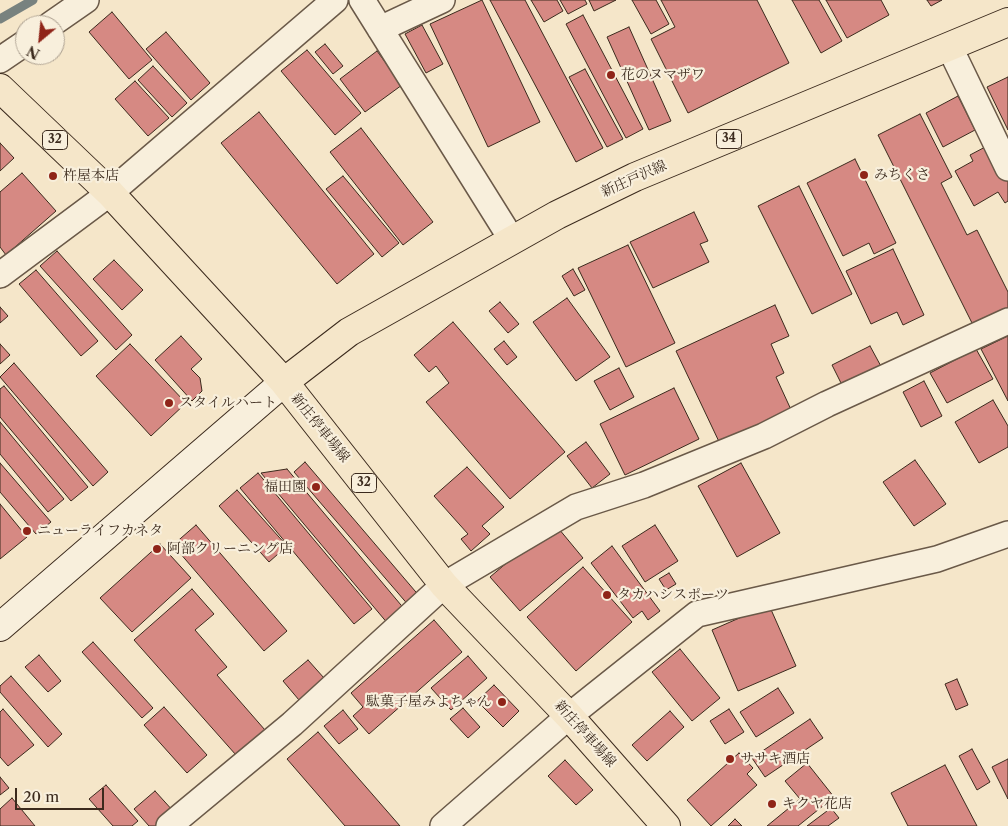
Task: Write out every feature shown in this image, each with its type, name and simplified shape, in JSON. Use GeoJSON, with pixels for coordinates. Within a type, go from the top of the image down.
{"type":"FeatureCollection","features":[{"type":"Feature","properties":{"kind":"main road","name":"新庄戸沢線"},"geometry":{"type":"LineString","coordinates":[[284,382],[349,332],[557,215],[635,178],[950,48],[1008,22]]}},
{"type":"Feature","properties":{"kind":"main road","name":"新庄停車場線"},"geometry":{"type":"LineString","coordinates":[[0,88],[110,193],[284,382],[444,585],[569,716],[666,826]]}},
{"type":"Feature","properties":{"kind":"street"},"geometry":{"type":"LineString","coordinates":[[64,15],[86,0]]}},
{"type":"Feature","properties":{"kind":"street"},"geometry":{"type":"LineString","coordinates":[[0,275],[110,193],[334,0]]}},
{"type":"Feature","properties":{"kind":"street"},"geometry":{"type":"LineString","coordinates":[[362,0],[512,240]]}},
{"type":"Feature","properties":{"kind":"street"},"geometry":{"type":"LineString","coordinates":[[380,29],[442,0]]}},
{"type":"Feature","properties":{"kind":"street"},"geometry":{"type":"LineString","coordinates":[[950,48],[1008,168]]}},
{"type":"Feature","properties":{"kind":"street"},"geometry":{"type":"LineString","coordinates":[[0,60],[15,50]]}},
{"type":"Feature","properties":{"kind":"street"},"geometry":{"type":"LineString","coordinates":[[170,826],[292,724],[444,585],[576,507],[644,485],[764,436],[827,404],[1008,322]]}},
{"type":"Feature","properties":{"kind":"street"},"geometry":{"type":"LineString","coordinates":[[0,627],[284,382]]}},
{"type":"Feature","properties":{"kind":"street"},"geometry":{"type":"LineString","coordinates":[[443,826],[569,716],[697,614],[937,559],[1008,534]]}},
{"type":"Feature","properties":{"kind":"building"},"geometry":{"type":"Polygon","coordinates":[[[482,0],[540,122],[488,147],[430,24],[482,0]]]}},
{"type":"Feature","properties":{"kind":"building"},"geometry":{"type":"Polygon","coordinates":[[[490,0],[525,0],[603,148],[576,162],[490,0]]]}},
{"type":"Feature","properties":{"kind":"building"},"geometry":{"type":"Polygon","coordinates":[[[531,0],[557,0],[563,11],[544,22],[531,0]]]}},
{"type":"Feature","properties":{"kind":"building"},"geometry":{"type":"Polygon","coordinates":[[[560,0],[585,0],[587,4],[568,14],[560,0]]]}},
{"type":"Feature","properties":{"kind":"building"},"geometry":{"type":"Polygon","coordinates":[[[589,0],[616,0],[594,11],[589,0]]]}},
{"type":"Feature","properties":{"kind":"building"},"geometry":{"type":"Polygon","coordinates":[[[632,0],[656,0],[669,24],[651,34],[632,0]]]}},
{"type":"Feature","properties":{"kind":"building"},"geometry":{"type":"Polygon","coordinates":[[[661,0],[757,0],[789,63],[688,113],[651,39],[675,27],[661,0]]]}},
{"type":"Feature","properties":{"kind":"building"},"geometry":{"type":"Polygon","coordinates":[[[792,0],[819,0],[842,41],[821,53],[792,0]]]}},
{"type":"Feature","properties":{"kind":"building"},"geometry":{"type":"Polygon","coordinates":[[[826,0],[881,0],[889,15],[847,38],[826,0]]]}},
{"type":"Feature","properties":{"kind":"building"},"geometry":{"type":"Polygon","coordinates":[[[927,0],[942,0],[931,6],[927,0]]]}},
{"type":"Feature","properties":{"kind":"building"},"geometry":{"type":"Polygon","coordinates":[[[112,12],[152,60],[129,79],[89,32],[112,12]]]}},
{"type":"Feature","properties":{"kind":"building"},"geometry":{"type":"Polygon","coordinates":[[[583,15],[643,129],[626,138],[566,24],[583,15]]]}},
{"type":"Feature","properties":{"kind":"building"},"geometry":{"type":"Polygon","coordinates":[[[422,25],[443,64],[426,73],[405,34],[422,25]]]}},
{"type":"Feature","properties":{"kind":"building"},"geometry":{"type":"Polygon","coordinates":[[[629,27],[671,121],[649,130],[607,37],[629,27]]]}},
{"type":"Feature","properties":{"kind":"building"},"geometry":{"type":"Polygon","coordinates":[[[166,32],[210,83],[191,100],[146,49],[166,32]]]}},
{"type":"Feature","properties":{"kind":"building"},"geometry":{"type":"Polygon","coordinates":[[[325,44],[343,66],[333,74],[315,52],[325,44]]]}},
{"type":"Feature","properties":{"kind":"building"},"geometry":{"type":"Polygon","coordinates":[[[307,50],[361,113],[335,135],[281,71],[307,50]]]}},
{"type":"Feature","properties":{"kind":"building"},"geometry":{"type":"Polygon","coordinates":[[[377,51],[402,85],[365,112],[340,79],[377,51]]]}},
{"type":"Feature","properties":{"kind":"building"},"geometry":{"type":"Polygon","coordinates":[[[153,66],[187,103],[172,117],[138,80],[153,66]]]}},
{"type":"Feature","properties":{"kind":"building"},"geometry":{"type":"Polygon","coordinates":[[[585,69],[623,139],[607,147],[569,77],[585,69]]]}},
{"type":"Feature","properties":{"kind":"building"},"geometry":{"type":"Polygon","coordinates":[[[1008,77],[1008,130],[987,87],[1008,77]]]}},
{"type":"Feature","properties":{"kind":"building"},"geometry":{"type":"Polygon","coordinates":[[[135,81],[169,118],[148,136],[115,99],[135,81]]]}},
{"type":"Feature","properties":{"kind":"building"},"geometry":{"type":"Polygon","coordinates":[[[958,96],[975,130],[943,147],[926,113],[958,96]]]}},
{"type":"Feature","properties":{"kind":"building"},"geometry":{"type":"Polygon","coordinates":[[[259,112],[374,254],[337,284],[221,143],[259,112]]]}},
{"type":"Feature","properties":{"kind":"building"},"geometry":{"type":"Polygon","coordinates":[[[920,114],[952,177],[941,183],[967,235],[977,230],[1008,292],[1008,310],[974,327],[878,135],[920,114]]]}},
{"type":"Feature","properties":{"kind":"building"},"geometry":{"type":"Polygon","coordinates":[[[361,128],[433,222],[403,245],[330,152],[361,128]]]}},
{"type":"Feature","properties":{"kind":"building"},"geometry":{"type":"Polygon","coordinates":[[[0,143],[14,158],[0,171],[0,143]]]}},
{"type":"Feature","properties":{"kind":"building"},"geometry":{"type":"Polygon","coordinates":[[[989,145],[1008,178],[1008,201],[1005,203],[998,192],[974,206],[955,171],[973,161],[970,155],[989,145]]]}},
{"type":"Feature","properties":{"kind":"building"},"geometry":{"type":"Polygon","coordinates":[[[855,159],[896,243],[874,254],[869,243],[843,256],[807,183],[855,159]]]}},
{"type":"Feature","properties":{"kind":"building"},"geometry":{"type":"Polygon","coordinates":[[[22,173],[56,211],[6,255],[0,247],[0,192],[22,173]]]}},
{"type":"Feature","properties":{"kind":"building"},"geometry":{"type":"Polygon","coordinates":[[[343,176],[399,243],[382,257],[326,189],[343,176]]]}},
{"type":"Feature","properties":{"kind":"building"},"geometry":{"type":"Polygon","coordinates":[[[799,186],[852,294],[812,314],[758,206],[799,186]]]}},
{"type":"Feature","properties":{"kind":"building"},"geometry":{"type":"Polygon","coordinates":[[[694,212],[708,241],[700,244],[709,262],[653,288],[630,242],[694,212]]]}},
{"type":"Feature","properties":{"kind":"building"},"geometry":{"type":"Polygon","coordinates":[[[628,245],[675,343],[626,367],[578,268],[628,245]]]}},
{"type":"Feature","properties":{"kind":"building"},"geometry":{"type":"Polygon","coordinates":[[[893,249],[924,315],[903,325],[897,312],[871,324],[846,271],[893,249]]]}},
{"type":"Feature","properties":{"kind":"building"},"geometry":{"type":"Polygon","coordinates":[[[57,251],[132,335],[116,350],[40,266],[57,251]]]}},
{"type":"Feature","properties":{"kind":"building"},"geometry":{"type":"Polygon","coordinates":[[[114,260],[143,290],[122,310],[93,279],[114,260]]]}},
{"type":"Feature","properties":{"kind":"building"},"geometry":{"type":"Polygon","coordinates":[[[573,269],[585,290],[574,296],[562,276],[573,269]]]}},
{"type":"Feature","properties":{"kind":"building"},"geometry":{"type":"Polygon","coordinates":[[[36,270],[98,341],[81,356],[19,284],[36,270]]]}},
{"type":"Feature","properties":{"kind":"building"},"geometry":{"type":"Polygon","coordinates":[[[567,298],[610,357],[576,381],[533,322],[567,298]]]}},
{"type":"Feature","properties":{"kind":"building"},"geometry":{"type":"Polygon","coordinates":[[[500,302],[519,324],[508,333],[489,311],[500,302]]]}},
{"type":"Feature","properties":{"kind":"building"},"geometry":{"type":"Polygon","coordinates":[[[775,305],[789,336],[771,344],[784,373],[776,377],[793,414],[722,448],[676,351],[775,305]]]}},
{"type":"Feature","properties":{"kind":"building"},"geometry":{"type":"Polygon","coordinates":[[[0,307],[8,316],[0,323],[0,307]]]}},
{"type":"Feature","properties":{"kind":"building"},"geometry":{"type":"Polygon","coordinates":[[[453,322],[565,452],[510,499],[426,402],[449,383],[436,366],[429,372],[414,355],[453,322]]]}},
{"type":"Feature","properties":{"kind":"building"},"geometry":{"type":"Polygon","coordinates":[[[181,336],[202,359],[191,369],[200,378],[202,391],[192,401],[155,360],[181,336]]]}},
{"type":"Feature","properties":{"kind":"building"},"geometry":{"type":"Polygon","coordinates":[[[1008,336],[1008,401],[981,349],[1008,336]]]}},
{"type":"Feature","properties":{"kind":"building"},"geometry":{"type":"Polygon","coordinates":[[[504,341],[517,357],[507,365],[494,349],[504,341]]]}},
{"type":"Feature","properties":{"kind":"building"},"geometry":{"type":"Polygon","coordinates":[[[0,344],[10,355],[0,364],[0,344]]]}},
{"type":"Feature","properties":{"kind":"building"},"geometry":{"type":"Polygon","coordinates":[[[130,344],[186,403],[151,436],[96,376],[130,344]]]}},
{"type":"Feature","properties":{"kind":"building"},"geometry":{"type":"Polygon","coordinates":[[[870,346],[883,370],[844,389],[832,365],[870,346]]]}},
{"type":"Feature","properties":{"kind":"building"},"geometry":{"type":"Polygon","coordinates":[[[976,349],[993,379],[947,403],[930,373],[976,349]]]}},
{"type":"Feature","properties":{"kind":"building"},"geometry":{"type":"Polygon","coordinates":[[[14,363],[108,472],[93,486],[0,377],[14,363]]]}},
{"type":"Feature","properties":{"kind":"building"},"geometry":{"type":"Polygon","coordinates":[[[619,368],[634,397],[610,410],[594,381],[619,368]]]}},
{"type":"Feature","properties":{"kind":"building"},"geometry":{"type":"Polygon","coordinates":[[[924,381],[942,416],[921,427],[903,392],[924,381]]]}},
{"type":"Feature","properties":{"kind":"building"},"geometry":{"type":"Polygon","coordinates":[[[4,386],[88,487],[71,501],[0,417],[0,389],[4,386]]]}},
{"type":"Feature","properties":{"kind":"building"},"geometry":{"type":"Polygon","coordinates":[[[674,388],[699,439],[625,475],[600,424],[674,388]]]}},
{"type":"Feature","properties":{"kind":"building"},"geometry":{"type":"Polygon","coordinates":[[[993,400],[1008,426],[1008,447],[979,463],[955,422],[993,400]]]}},
{"type":"Feature","properties":{"kind":"building"},"geometry":{"type":"Polygon","coordinates":[[[0,422],[64,499],[48,512],[0,454],[0,422]]]}},
{"type":"Feature","properties":{"kind":"building"},"geometry":{"type":"Polygon","coordinates":[[[586,442],[610,474],[592,488],[567,456],[586,442]]]}},
{"type":"Feature","properties":{"kind":"building"},"geometry":{"type":"Polygon","coordinates":[[[915,460],[946,504],[914,526],[883,482],[915,460]]]}},
{"type":"Feature","properties":{"kind":"building"},"geometry":{"type":"Polygon","coordinates":[[[305,462],[421,598],[410,607],[294,472],[305,462]]]}},
{"type":"Feature","properties":{"kind":"building"},"geometry":{"type":"Polygon","coordinates":[[[0,463],[51,522],[36,534],[0,492],[0,463]]]}},
{"type":"Feature","properties":{"kind":"building"},"geometry":{"type":"Polygon","coordinates":[[[741,463],[780,533],[737,557],[698,486],[741,463]]]}},
{"type":"Feature","properties":{"kind":"building"},"geometry":{"type":"Polygon","coordinates":[[[467,467],[504,507],[482,526],[490,534],[471,551],[461,539],[468,534],[434,496],[467,467]]]}},
{"type":"Feature","properties":{"kind":"building"},"geometry":{"type":"Polygon","coordinates":[[[287,469],[406,611],[389,625],[261,473],[287,469]]]}},
{"type":"Feature","properties":{"kind":"building"},"geometry":{"type":"Polygon","coordinates":[[[258,473],[372,609],[354,624],[240,488],[258,473]]]}},
{"type":"Feature","properties":{"kind":"building"},"geometry":{"type":"Polygon","coordinates":[[[237,490],[287,546],[269,562],[219,506],[237,490]]]}},
{"type":"Feature","properties":{"kind":"building"},"geometry":{"type":"Polygon","coordinates":[[[0,504],[27,537],[0,559],[0,504]]]}},
{"type":"Feature","properties":{"kind":"building"},"geometry":{"type":"Polygon","coordinates":[[[554,523],[583,558],[520,611],[490,577],[554,523]]]}},
{"type":"Feature","properties":{"kind":"building"},"geometry":{"type":"Polygon","coordinates":[[[196,525],[287,631],[264,651],[173,545],[196,525]]]}},
{"type":"Feature","properties":{"kind":"building"},"geometry":{"type":"Polygon","coordinates":[[[655,525],[678,561],[645,582],[622,546],[655,525]]]}},
{"type":"Feature","properties":{"kind":"building"},"geometry":{"type":"Polygon","coordinates":[[[160,544],[191,578],[132,632],[100,598],[160,544]]]}},
{"type":"Feature","properties":{"kind":"building"},"geometry":{"type":"Polygon","coordinates":[[[612,546],[660,611],[648,620],[642,611],[633,618],[591,563],[612,546]]]}},
{"type":"Feature","properties":{"kind":"building"},"geometry":{"type":"Polygon","coordinates":[[[583,567],[632,622],[576,671],[527,617],[583,567]]]}},
{"type":"Feature","properties":{"kind":"building"},"geometry":{"type":"Polygon","coordinates":[[[669,573],[676,584],[666,590],[659,579],[669,573]]]}},
{"type":"Feature","properties":{"kind":"building"},"geometry":{"type":"Polygon","coordinates":[[[192,589],[214,614],[195,630],[227,667],[217,675],[265,730],[236,755],[134,640],[192,589]]]}},
{"type":"Feature","properties":{"kind":"building"},"geometry":{"type":"Polygon","coordinates":[[[769,605],[796,666],[738,691],[712,630],[769,605]]]}},
{"type":"Feature","properties":{"kind":"building"},"geometry":{"type":"Polygon","coordinates":[[[434,620],[462,652],[369,734],[353,716],[363,707],[351,693],[434,620]]]}},
{"type":"Feature","properties":{"kind":"building"},"geometry":{"type":"Polygon","coordinates":[[[93,642],[153,708],[142,718],[82,652],[93,642]]]}},
{"type":"Feature","properties":{"kind":"building"},"geometry":{"type":"Polygon","coordinates":[[[680,649],[720,698],[692,721],[652,672],[680,649]]]}},
{"type":"Feature","properties":{"kind":"building"},"geometry":{"type":"Polygon","coordinates":[[[39,655],[61,681],[48,692],[25,667],[39,655]]]}},
{"type":"Feature","properties":{"kind":"building"},"geometry":{"type":"Polygon","coordinates":[[[468,656],[487,678],[451,710],[431,688],[468,656]]]}},
{"type":"Feature","properties":{"kind":"building"},"geometry":{"type":"Polygon","coordinates":[[[308,660],[324,678],[299,700],[283,681],[308,660]]]}},
{"type":"Feature","properties":{"kind":"building"},"geometry":{"type":"Polygon","coordinates":[[[11,676],[62,734],[48,747],[0,692],[0,686],[11,676]]]}},
{"type":"Feature","properties":{"kind":"building"},"geometry":{"type":"Polygon","coordinates":[[[957,679],[968,705],[956,710],[945,684],[957,679]]]}},
{"type":"Feature","properties":{"kind":"building"},"geometry":{"type":"Polygon","coordinates":[[[494,685],[519,711],[503,727],[477,701],[494,685]]]}},
{"type":"Feature","properties":{"kind":"building"},"geometry":{"type":"Polygon","coordinates":[[[778,688],[794,713],[756,737],[740,712],[778,688]]]}},
{"type":"Feature","properties":{"kind":"building"},"geometry":{"type":"Polygon","coordinates":[[[164,707],[207,755],[187,773],[144,725],[164,707]]]}},
{"type":"Feature","properties":{"kind":"building"},"geometry":{"type":"Polygon","coordinates":[[[463,708],[480,727],[468,738],[450,719],[463,708]]]}},
{"type":"Feature","properties":{"kind":"building"},"geometry":{"type":"Polygon","coordinates":[[[3,709],[34,745],[8,766],[0,757],[0,712],[3,709]]]}},
{"type":"Feature","properties":{"kind":"building"},"geometry":{"type":"Polygon","coordinates":[[[729,709],[744,732],[725,744],[710,721],[729,709]]]}},
{"type":"Feature","properties":{"kind":"building"},"geometry":{"type":"Polygon","coordinates":[[[343,710],[358,729],[339,744],[324,726],[343,710]]]}},
{"type":"Feature","properties":{"kind":"building"},"geometry":{"type":"Polygon","coordinates":[[[670,711],[684,727],[647,761],[632,745],[670,711]]]}},
{"type":"Feature","properties":{"kind":"building"},"geometry":{"type":"Polygon","coordinates":[[[810,719],[823,738],[765,777],[752,758],[810,719]]]}},
{"type":"Feature","properties":{"kind":"building"},"geometry":{"type":"Polygon","coordinates":[[[318,732],[400,826],[345,826],[287,759],[318,732]]]}},
{"type":"Feature","properties":{"kind":"building"},"geometry":{"type":"Polygon","coordinates":[[[972,749],[990,782],[977,790],[959,756],[972,749]]]}},
{"type":"Feature","properties":{"kind":"building"},"geometry":{"type":"Polygon","coordinates":[[[739,753],[753,768],[747,774],[757,785],[711,826],[687,800],[739,753]]]}},
{"type":"Feature","properties":{"kind":"building"},"geometry":{"type":"Polygon","coordinates":[[[1008,759],[1008,799],[992,767],[1008,759]]]}},
{"type":"Feature","properties":{"kind":"building"},"geometry":{"type":"Polygon","coordinates":[[[565,760],[593,790],[576,805],[548,776],[565,760]]]}},
{"type":"Feature","properties":{"kind":"building"},"geometry":{"type":"Polygon","coordinates":[[[807,763],[834,797],[798,826],[767,826],[800,799],[785,781],[807,763]]]}},
{"type":"Feature","properties":{"kind":"building"},"geometry":{"type":"Polygon","coordinates":[[[945,765],[977,826],[908,826],[891,793],[945,765]]]}},
{"type":"Feature","properties":{"kind":"building"},"geometry":{"type":"Polygon","coordinates":[[[0,777],[9,788],[0,795],[0,777]]]}},
{"type":"Feature","properties":{"kind":"building"},"geometry":{"type":"Polygon","coordinates":[[[106,785],[138,821],[132,826],[113,826],[89,799],[106,785]]]}},
{"type":"Feature","properties":{"kind":"building"},"geometry":{"type":"Polygon","coordinates":[[[155,791],[174,812],[158,826],[149,826],[134,809],[155,791]]]}},
{"type":"Feature","properties":{"kind":"building"},"geometry":{"type":"Polygon","coordinates":[[[12,798],[35,826],[0,826],[0,809],[12,798]]]}},
{"type":"Feature","properties":{"kind":"building"},"geometry":{"type":"Polygon","coordinates":[[[831,808],[839,818],[828,826],[807,826],[831,808]]]}},
{"type":"Feature","properties":{"kind":"building"},"geometry":{"type":"Polygon","coordinates":[[[735,819],[742,826],[728,826],[735,819]]]}},
{"type":"Feature","properties":{"kind":"waterway"},"geometry":{"type":"LineString","coordinates":[[0,19],[33,0]]}},
{"type":"Feature","properties":{"kind":"place","name":"花のヌマザワ"},"geometry":{"type":"Point","coordinates":[611,75]}},
{"type":"Feature","properties":{"kind":"place","name":"みちくさ"},"geometry":{"type":"Point","coordinates":[864,175]}},
{"type":"Feature","properties":{"kind":"place","name":"杵屋本店"},"geometry":{"type":"Point","coordinates":[53,176]}},
{"type":"Feature","properties":{"kind":"place","name":"スタイルハート"},"geometry":{"type":"Point","coordinates":[169,403]}},
{"type":"Feature","properties":{"kind":"place","name":"福田園"},"geometry":{"type":"Point","coordinates":[316,487]}},
{"type":"Feature","properties":{"kind":"place","name":"ニューライフカネタ"},"geometry":{"type":"Point","coordinates":[27,531]}},
{"type":"Feature","properties":{"kind":"place","name":"阿部クリーニング店"},"geometry":{"type":"Point","coordinates":[157,549]}},
{"type":"Feature","properties":{"kind":"place","name":"タカハシスポーツ"},"geometry":{"type":"Point","coordinates":[607,595]}},
{"type":"Feature","properties":{"kind":"place","name":"駄菓子屋みよちゃん"},"geometry":{"type":"Point","coordinates":[502,702]}},
{"type":"Feature","properties":{"kind":"place","name":"ササキ酒店"},"geometry":{"type":"Point","coordinates":[730,759]}},
{"type":"Feature","properties":{"kind":"place","name":"キクヤ花店"},"geometry":{"type":"Point","coordinates":[772,804]}}]}
